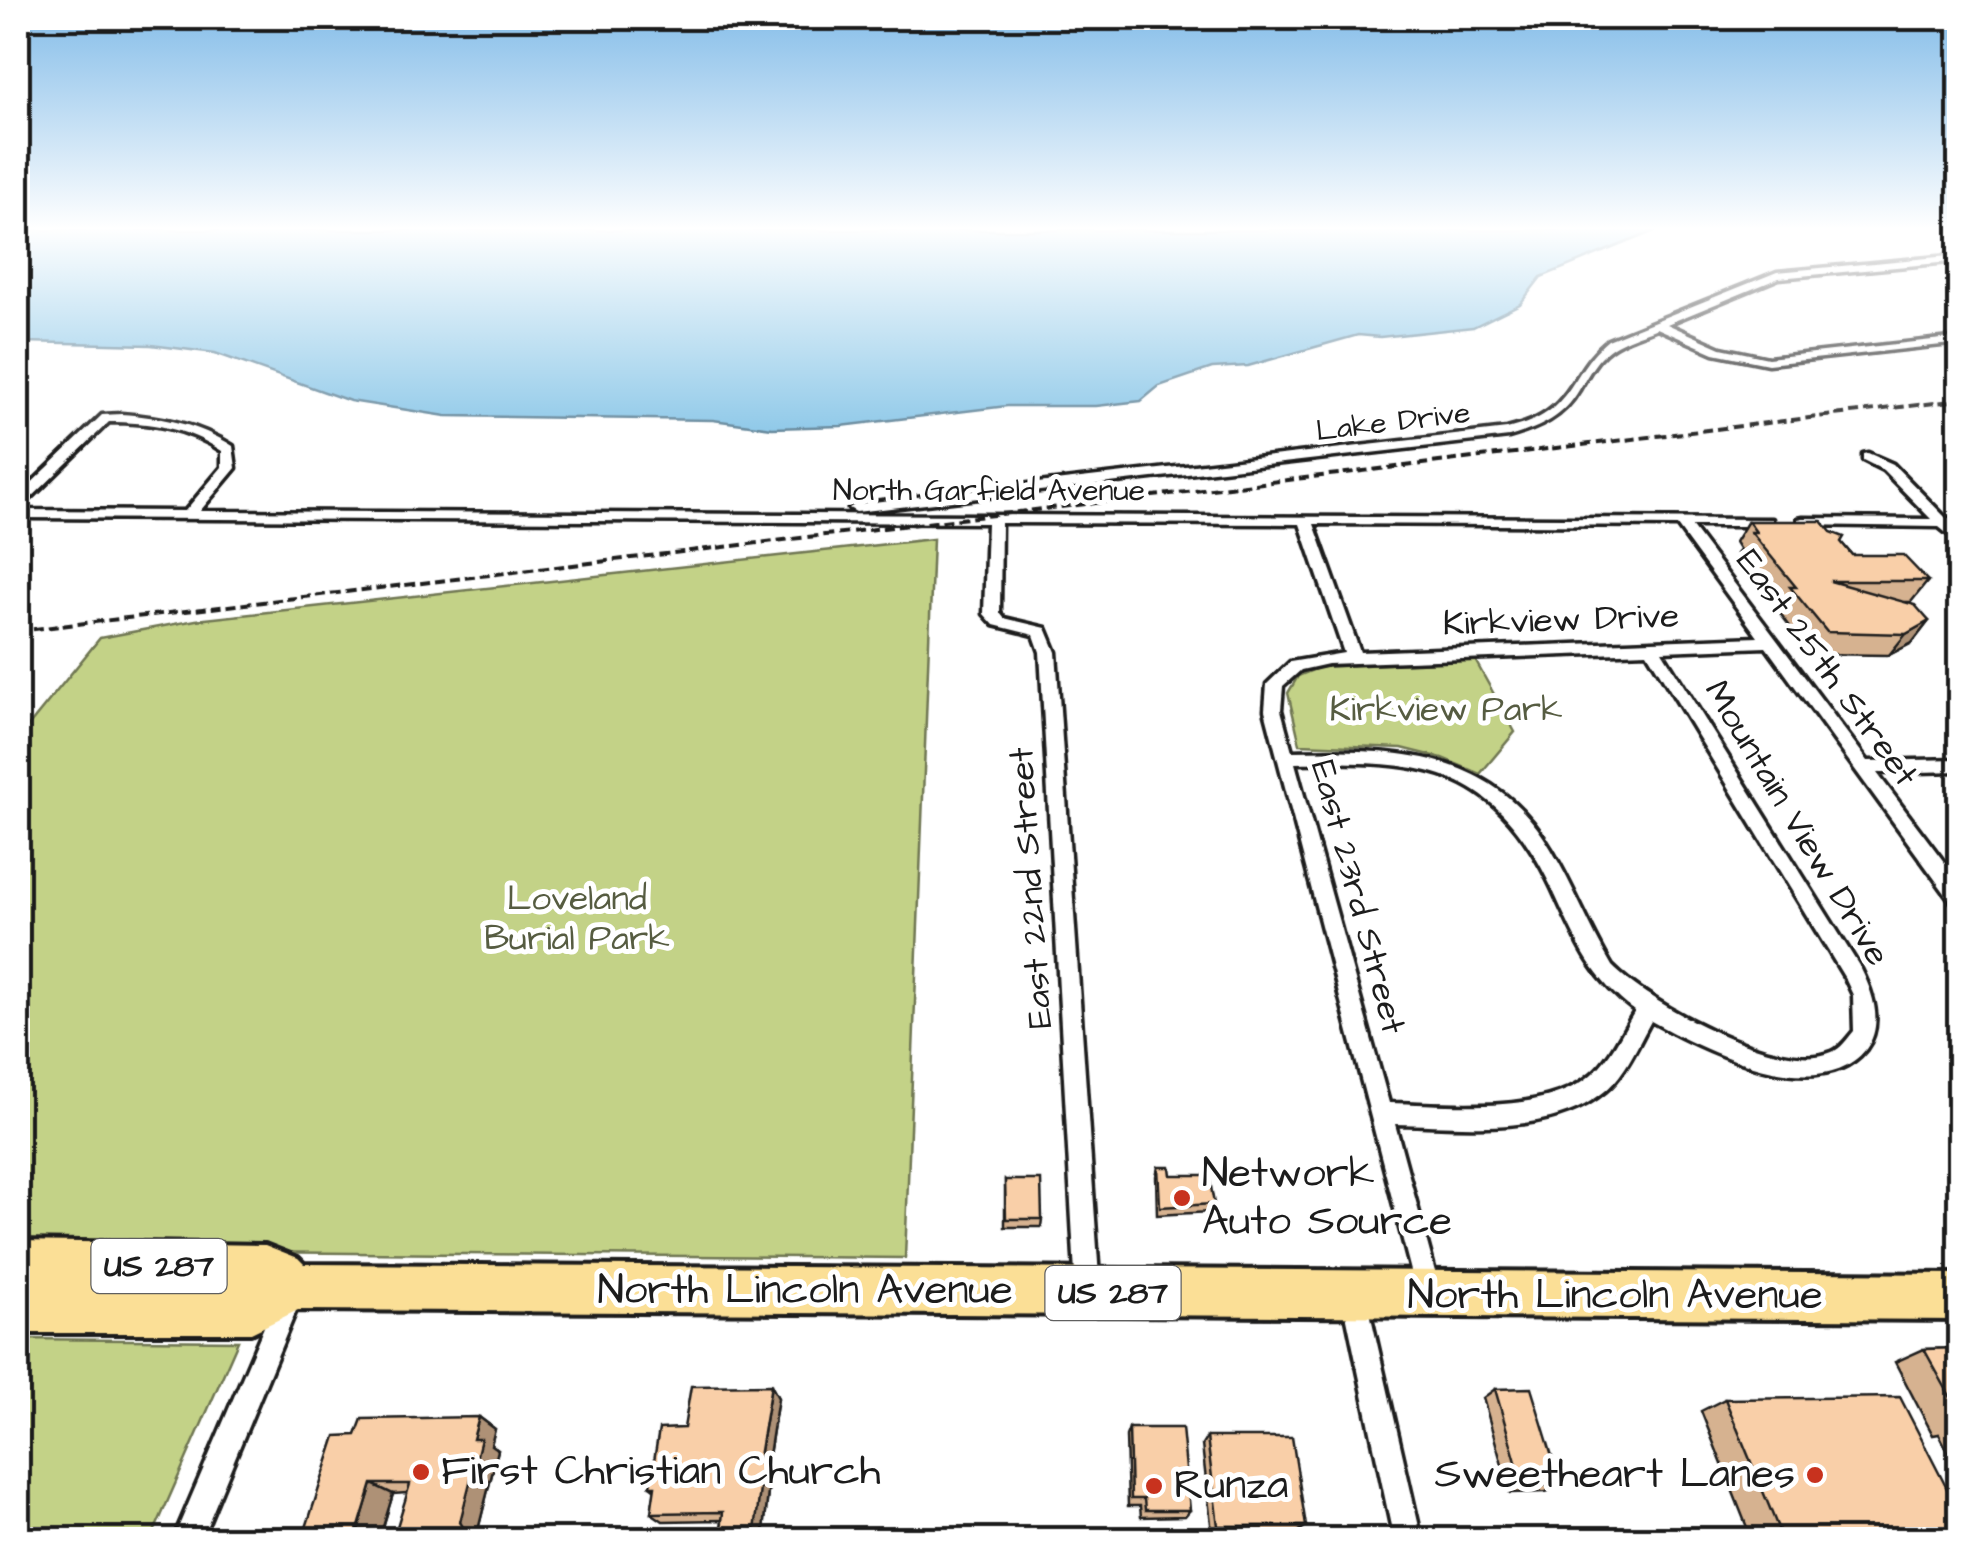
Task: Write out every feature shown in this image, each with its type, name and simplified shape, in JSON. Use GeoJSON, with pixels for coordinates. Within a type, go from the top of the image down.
{"type":"FeatureCollection","features":[{"type":"Feature","properties":{"kind":"highway","name":"US 287"},"geometry":{"type":"LineString","coordinates":[[18,1264],[264,1268],[282,1274],[294,1287]]}},
{"type":"Feature","properties":{"kind":"highway","name":"North Lincoln Avenue"},"geometry":{"type":"LineString","coordinates":[[18,1310],[252,1310],[294,1287],[1960,1296]]}},
{"type":"Feature","properties":{"kind":"street","name":"Lake Drive"},"geometry":{"type":"LineString","coordinates":[[782,518],[1510,433],[1558,414],[1607,346],[1710,303]]}},
{"type":"Feature","properties":{"kind":"street"},"geometry":{"type":"LineString","coordinates":[[1658,324],[1718,352],[1768,361],[1960,340]]}},
{"type":"Feature","properties":{"kind":"street"},"geometry":{"type":"LineString","coordinates":[[18,503],[106,418],[119,418],[164,423],[228,450],[229,468],[188,515]]}},
{"type":"Feature","properties":{"kind":"street"},"geometry":{"type":"LineString","coordinates":[[1868,457],[1888,467],[1960,540]]}},
{"type":"Feature","properties":{"kind":"street","name":"North Garfield Avenue"},"geometry":{"type":"LineString","coordinates":[[18,514],[1960,523]]}},
{"type":"Feature","properties":{"kind":"street","name":"East 22nd Street"},"geometry":{"type":"LineString","coordinates":[[994,518],[992,614],[998,622],[1041,632],[1048,652],[1088,1292]]}},
{"type":"Feature","properties":{"kind":"street"},"geometry":{"type":"LineString","coordinates":[[1306,520],[1354,658]]}},
{"type":"Feature","properties":{"kind":"street","name":"East 25th Street"},"geometry":{"type":"LineString","coordinates":[[1681,522],[1960,898]]}},
{"type":"Feature","properties":{"kind":"street","name":"Kirkview Drive"},"geometry":{"type":"LineString","coordinates":[[1354,658],[1770,642]]}},
{"type":"Feature","properties":{"kind":"street","name":"Mountain View Drive"},"geometry":{"type":"LineString","coordinates":[[1285,757],[1358,755],[1411,759],[1454,772],[1500,798],[1547,858],[1604,971],[1614,983],[1648,1007],[1730,1048],[1789,1066],[1832,1063],[1845,1056],[1865,1033],[1863,995],[1846,960],[1652,647]]}},
{"type":"Feature","properties":{"kind":"street","name":"East 23rd Street"},"geometry":{"type":"LineString","coordinates":[[1354,658],[1306,662],[1281,675],[1272,696],[1285,757],[1430,1294]]}},
{"type":"Feature","properties":{"kind":"street"},"geometry":{"type":"LineString","coordinates":[[1863,767],[1960,765]]}},
{"type":"Feature","properties":{"kind":"street"},"geometry":{"type":"LineString","coordinates":[[1380,1113],[1544,1109],[1582,1096],[1608,1073],[1648,1007]]}},
{"type":"Feature","properties":{"kind":"street"},"geometry":{"type":"LineString","coordinates":[[187,1540],[294,1287]]}},
{"type":"Feature","properties":{"kind":"street"},"geometry":{"type":"LineString","coordinates":[[1354,1294],[1408,1540]]}},
{"type":"Feature","properties":{"kind":"green space","name":"Loveland Burial Park"},"geometry":{"type":"Polygon","coordinates":[[[933,539],[905,1258],[18,1250],[18,739],[100,638],[196,620],[933,539]]]}},
{"type":"Feature","properties":{"kind":"green space","name":"Kirkview Park"},"geometry":{"type":"Polygon","coordinates":[[[1475,660],[1515,732],[1480,774],[1442,758],[1402,748],[1300,744],[1288,693],[1298,676],[1320,667],[1475,660]]]}},
{"type":"Feature","properties":{"kind":"green space"},"geometry":{"type":"Polygon","coordinates":[[[18,1339],[238,1341],[151,1539],[18,1539],[18,1339]]]}},
{"type":"Feature","properties":{"kind":"water"},"geometry":{"type":"Polygon","coordinates":[[[18,303],[1521,303],[1473,327],[1380,337],[1358,335],[1248,366],[1212,368],[1159,386],[1141,401],[1096,406],[1007,406],[841,426],[772,428],[713,420],[446,416],[350,401],[215,353],[151,345],[24,342],[18,338],[18,303]]]}},
{"type":"Feature","properties":{"kind":"building"},"geometry":{"type":"Polygon","coordinates":[[[1748,521],[1822,521],[1831,532],[1844,537],[1841,542],[1852,555],[1903,555],[1928,581],[1830,581],[1915,605],[1929,621],[1906,634],[1827,632],[1790,587],[1796,587],[1751,532],[1756,532],[1748,521]]]}},
{"type":"Feature","properties":{"kind":"building","name":"Network Auto Source"},"geometry":{"type":"Polygon","coordinates":[[[1158,1167],[1170,1167],[1171,1175],[1209,1175],[1214,1204],[1160,1207],[1158,1167]]]}},
{"type":"Feature","properties":{"kind":"building"},"geometry":{"type":"Polygon","coordinates":[[[1005,1180],[1041,1180],[1042,1219],[1006,1219],[1005,1180]]]}},
{"type":"Feature","properties":{"kind":"building"},"geometry":{"type":"Polygon","coordinates":[[[1960,1348],[1960,1414],[1924,1349],[1960,1348]]]}},
{"type":"Feature","properties":{"kind":"building"},"geometry":{"type":"Polygon","coordinates":[[[771,1385],[758,1463],[763,1463],[754,1540],[720,1540],[723,1512],[651,1513],[655,1486],[650,1486],[659,1429],[684,1428],[691,1386],[771,1385]]]}},
{"type":"Feature","properties":{"kind":"building"},"geometry":{"type":"Polygon","coordinates":[[[1531,1388],[1561,1485],[1523,1486],[1495,1389],[1531,1388]]]}},
{"type":"Feature","properties":{"kind":"building","name":"Sweetheart Lanes"},"geometry":{"type":"Polygon","coordinates":[[[1900,1397],[1960,1514],[1960,1540],[1783,1540],[1725,1399],[1900,1397]]]}},
{"type":"Feature","properties":{"kind":"building","name":"First Christian Church"},"geometry":{"type":"Polygon","coordinates":[[[479,1417],[473,1439],[481,1439],[460,1522],[467,1534],[465,1540],[393,1540],[410,1484],[372,1484],[355,1540],[302,1540],[336,1436],[356,1435],[362,1419],[479,1417]]]}},
{"type":"Feature","properties":{"kind":"building","name":"Runza"},"geometry":{"type":"Polygon","coordinates":[[[1129,1428],[1182,1428],[1190,1510],[1145,1510],[1144,1499],[1131,1499],[1129,1428]]]}},
{"type":"Feature","properties":{"kind":"building"},"geometry":{"type":"Polygon","coordinates":[[[1207,1437],[1292,1437],[1306,1526],[1218,1526],[1207,1437]]]}},
{"type":"Feature","properties":{"kind":"railway"},"geometry":{"type":"LineString","coordinates":[[18,631],[1960,400]]}},
{"type":"Feature","properties":{"kind":"place","name":"Network Auto Source"},"geometry":{"type":"Point","coordinates":[1182,1198]}},
{"type":"Feature","properties":{"kind":"place","name":"First Christian Church"},"geometry":{"type":"Point","coordinates":[421,1472]}},
{"type":"Feature","properties":{"kind":"place","name":"Sweetheart Lanes"},"geometry":{"type":"Point","coordinates":[1815,1475]}},
{"type":"Feature","properties":{"kind":"place","name":"Runza"},"geometry":{"type":"Point","coordinates":[1154,1486]}}]}
